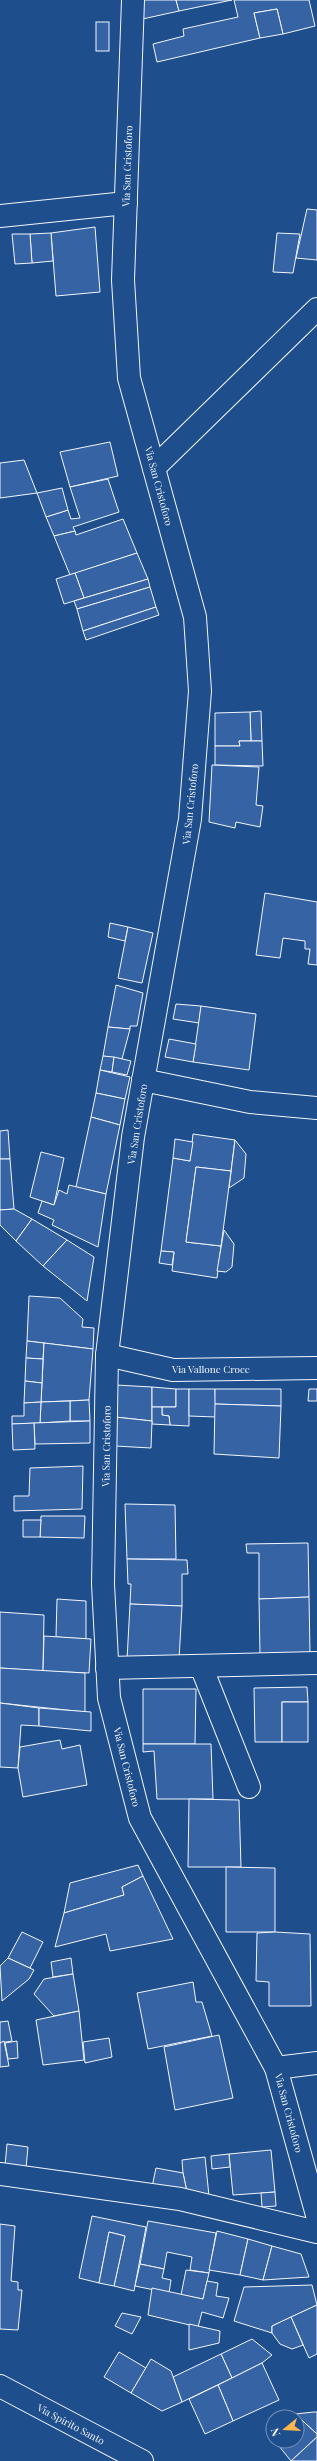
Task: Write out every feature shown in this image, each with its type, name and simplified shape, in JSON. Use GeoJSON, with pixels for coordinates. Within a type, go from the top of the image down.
{"type":"FeatureCollection","features":[{"type":"Feature","properties":{"kind":"street","name":"Via San Cristoforo"},"geometry":{"type":"LineString","coordinates":[[133,0],[123,280],[130,378],[195,617],[200,691],[190,819],[133,1137],[107,1355],[103,1584],[109,1698],[140,1818],[276,2068],[317,2215]]}},
{"type":"Feature","properties":{"kind":"street"},"geometry":{"type":"LineString","coordinates":[[0,216],[126,203]]}},
{"type":"Feature","properties":{"kind":"street"},"geometry":{"type":"LineString","coordinates":[[154,468],[317,310]]}},
{"type":"Feature","properties":{"kind":"street"},"geometry":{"type":"LineString","coordinates":[[143,1080],[250,1102],[317,1108]]}},
{"type":"Feature","properties":{"kind":"street","name":"Via Vallone Croce"},"geometry":{"type":"LineString","coordinates":[[107,1355],[173,1370],[317,1368]]}},
{"type":"Feature","properties":{"kind":"street"},"geometry":{"type":"LineString","coordinates":[[108,1668],[317,1663]]}},
{"type":"Feature","properties":{"kind":"street"},"geometry":{"type":"LineString","coordinates":[[201,1666],[249,1787]]}},
{"type":"Feature","properties":{"kind":"street"},"geometry":{"type":"LineString","coordinates":[[276,2068],[317,2063]]}},
{"type":"Feature","properties":{"kind":"street"},"geometry":{"type":"LineString","coordinates":[[0,2174],[180,2199],[317,2232]]}},
{"type":"Feature","properties":{"kind":"street","name":"Via Spirito Santo"},"geometry":{"type":"LineString","coordinates":[[0,2386],[142,2461]]}},
{"type":"Feature","properties":{"kind":"building"},"geometry":{"type":"Polygon","coordinates":[[[140,0],[176,0],[179,11],[138,20],[140,0]]]}},
{"type":"Feature","properties":{"kind":"building"},"geometry":{"type":"Polygon","coordinates":[[[176,0],[232,0],[179,11],[176,0]]]}},
{"type":"Feature","properties":{"kind":"building"},"geometry":{"type":"Polygon","coordinates":[[[234,0],[309,0],[315,26],[283,34],[277,9],[254,13],[260,38],[157,62],[153,44],[184,36],[183,29],[238,17],[234,0]]]}},
{"type":"Feature","properties":{"kind":"building"},"geometry":{"type":"Polygon","coordinates":[[[277,9],[283,34],[260,38],[254,13],[277,9]]]}},
{"type":"Feature","properties":{"kind":"building"},"geometry":{"type":"Polygon","coordinates":[[[96,22],[109,22],[109,51],[96,51],[96,22]]]}},
{"type":"Feature","properties":{"kind":"building"},"geometry":{"type":"Polygon","coordinates":[[[307,209],[317,210],[317,260],[296,258],[307,209]]]}},
{"type":"Feature","properties":{"kind":"building"},"geometry":{"type":"Polygon","coordinates":[[[95,227],[100,292],[56,296],[51,233],[95,227]]]}},
{"type":"Feature","properties":{"kind":"building"},"geometry":{"type":"Polygon","coordinates":[[[51,233],[53,261],[32,263],[30,234],[51,233]]]}},
{"type":"Feature","properties":{"kind":"building"},"geometry":{"type":"Polygon","coordinates":[[[277,233],[300,234],[293,273],[273,272],[277,233]]]}},
{"type":"Feature","properties":{"kind":"building"},"geometry":{"type":"Polygon","coordinates":[[[12,234],[30,234],[32,263],[15,264],[12,234]]]}},
{"type":"Feature","properties":{"kind":"building"},"geometry":{"type":"Polygon","coordinates":[[[110,442],[118,476],[70,487],[60,452],[110,442]]]}},
{"type":"Feature","properties":{"kind":"building"},"geometry":{"type":"Polygon","coordinates":[[[24,460],[37,493],[0,498],[0,463],[24,460]]]}},
{"type":"Feature","properties":{"kind":"building"},"geometry":{"type":"Polygon","coordinates":[[[108,479],[119,512],[73,527],[75,531],[54,536],[46,517],[68,510],[71,519],[80,518],[70,487],[108,479]]]}},
{"type":"Feature","properties":{"kind":"building"},"geometry":{"type":"Polygon","coordinates":[[[62,488],[68,510],[46,517],[37,493],[62,488]]]}},
{"type":"Feature","properties":{"kind":"building"},"geometry":{"type":"Polygon","coordinates":[[[123,519],[137,553],[70,575],[54,536],[75,531],[76,535],[123,519]]]}},
{"type":"Feature","properties":{"kind":"building"},"geometry":{"type":"Polygon","coordinates":[[[137,553],[148,579],[84,598],[75,573],[137,553]]]}},
{"type":"Feature","properties":{"kind":"building"},"geometry":{"type":"Polygon","coordinates":[[[75,573],[84,598],[64,604],[56,579],[75,573]]]}},
{"type":"Feature","properties":{"kind":"building"},"geometry":{"type":"Polygon","coordinates":[[[148,579],[150,587],[77,609],[74,601],[148,579]]]}},
{"type":"Feature","properties":{"kind":"building"},"geometry":{"type":"Polygon","coordinates":[[[150,587],[156,607],[83,631],[77,609],[150,587]]]}},
{"type":"Feature","properties":{"kind":"building"},"geometry":{"type":"Polygon","coordinates":[[[156,607],[159,615],[86,640],[83,631],[156,607]]]}},
{"type":"Feature","properties":{"kind":"building"},"geometry":{"type":"Polygon","coordinates":[[[261,711],[262,741],[251,741],[250,712],[261,711]]]}},
{"type":"Feature","properties":{"kind":"building"},"geometry":{"type":"Polygon","coordinates":[[[250,712],[251,741],[239,741],[240,746],[215,746],[215,713],[250,712]]]}},
{"type":"Feature","properties":{"kind":"building"},"geometry":{"type":"Polygon","coordinates":[[[239,741],[262,741],[263,766],[215,765],[215,746],[240,746],[239,741]]]}},
{"type":"Feature","properties":{"kind":"building"},"geometry":{"type":"Polygon","coordinates":[[[212,765],[259,767],[256,805],[263,806],[260,827],[236,822],[235,828],[209,822],[212,765]]]}},
{"type":"Feature","properties":{"kind":"building"},"geometry":{"type":"Polygon","coordinates":[[[265,893],[317,902],[317,965],[308,964],[310,949],[305,949],[305,941],[283,938],[280,958],[256,955],[265,893]]]}},
{"type":"Feature","properties":{"kind":"building"},"geometry":{"type":"Polygon","coordinates":[[[110,923],[128,927],[125,941],[108,937],[110,923]]]}},
{"type":"Feature","properties":{"kind":"building"},"geometry":{"type":"Polygon","coordinates":[[[128,927],[153,933],[142,983],[118,978],[128,927]]]}},
{"type":"Feature","properties":{"kind":"building"},"geometry":{"type":"Polygon","coordinates":[[[116,985],[143,993],[137,1026],[130,1026],[130,1029],[108,1027],[116,985]]]}},
{"type":"Feature","properties":{"kind":"building"},"geometry":{"type":"Polygon","coordinates":[[[176,1004],[201,1006],[199,1023],[173,1019],[176,1004]]]}},
{"type":"Feature","properties":{"kind":"building"},"geometry":{"type":"Polygon","coordinates":[[[201,1006],[256,1014],[249,1070],[193,1062],[201,1006]]]}},
{"type":"Feature","properties":{"kind":"building"},"geometry":{"type":"Polygon","coordinates":[[[108,1027],[130,1029],[122,1059],[103,1056],[108,1027]]]}},
{"type":"Feature","properties":{"kind":"building"},"geometry":{"type":"Polygon","coordinates":[[[169,1039],[196,1044],[193,1062],[165,1057],[169,1039]]]}},
{"type":"Feature","properties":{"kind":"building"},"geometry":{"type":"Polygon","coordinates":[[[103,1056],[114,1057],[112,1072],[100,1070],[103,1056]]]}},
{"type":"Feature","properties":{"kind":"building"},"geometry":{"type":"Polygon","coordinates":[[[114,1057],[131,1061],[127,1075],[112,1072],[114,1057]]]}},
{"type":"Feature","properties":{"kind":"building"},"geometry":{"type":"Polygon","coordinates":[[[100,1070],[130,1077],[125,1099],[96,1093],[100,1070]]]}},
{"type":"Feature","properties":{"kind":"building"},"geometry":{"type":"Polygon","coordinates":[[[96,1093],[125,1099],[120,1125],[91,1117],[96,1093]]]}},
{"type":"Feature","properties":{"kind":"building"},"geometry":{"type":"Polygon","coordinates":[[[91,1117],[120,1125],[106,1194],[76,1187],[91,1117]]]}},
{"type":"Feature","properties":{"kind":"building"},"geometry":{"type":"Polygon","coordinates":[[[8,1130],[10,1159],[0,1159],[0,1131],[8,1130]]]}},
{"type":"Feature","properties":{"kind":"building"},"geometry":{"type":"Polygon","coordinates":[[[193,1134],[235,1140],[231,1171],[196,1167],[186,1242],[221,1246],[217,1278],[172,1271],[174,1252],[161,1251],[173,1158],[190,1161],[193,1134]]]}},
{"type":"Feature","properties":{"kind":"building"},"geometry":{"type":"Polygon","coordinates":[[[175,1139],[193,1142],[190,1161],[173,1158],[175,1139]]]}},
{"type":"Feature","properties":{"kind":"building"},"geometry":{"type":"Polygon","coordinates":[[[235,1140],[246,1154],[244,1178],[229,1188],[235,1140]]]}},
{"type":"Feature","properties":{"kind":"building"},"geometry":{"type":"Polygon","coordinates":[[[41,1152],[64,1158],[54,1205],[30,1197],[41,1152]]]}},
{"type":"Feature","properties":{"kind":"building"},"geometry":{"type":"Polygon","coordinates":[[[0,1159],[10,1159],[14,1209],[0,1210],[0,1159]]]}},
{"type":"Feature","properties":{"kind":"building"},"geometry":{"type":"Polygon","coordinates":[[[196,1167],[231,1171],[221,1246],[186,1242],[196,1167]]]}},
{"type":"Feature","properties":{"kind":"building"},"geometry":{"type":"Polygon","coordinates":[[[69,1185],[106,1194],[98,1247],[52,1225],[54,1220],[38,1213],[42,1201],[54,1205],[59,1190],[67,1194],[69,1185]]]}},
{"type":"Feature","properties":{"kind":"building"},"geometry":{"type":"Polygon","coordinates":[[[14,1209],[32,1219],[16,1241],[0,1225],[0,1210],[14,1209]]]}},
{"type":"Feature","properties":{"kind":"building"},"geometry":{"type":"Polygon","coordinates":[[[32,1219],[67,1240],[43,1266],[16,1241],[32,1219]]]}},
{"type":"Feature","properties":{"kind":"building"},"geometry":{"type":"Polygon","coordinates":[[[224,1230],[234,1244],[232,1267],[226,1272],[217,1271],[224,1230]]]}},
{"type":"Feature","properties":{"kind":"building"},"geometry":{"type":"Polygon","coordinates":[[[67,1240],[94,1257],[87,1301],[43,1266],[67,1240]]]}},
{"type":"Feature","properties":{"kind":"building"},"geometry":{"type":"Polygon","coordinates":[[[161,1251],[174,1252],[172,1265],[159,1263],[161,1251]]]}},
{"type":"Feature","properties":{"kind":"building"},"geometry":{"type":"Polygon","coordinates":[[[29,1296],[60,1298],[83,1319],[82,1327],[94,1328],[93,1349],[27,1341],[29,1296]]]}},
{"type":"Feature","properties":{"kind":"building"},"geometry":{"type":"Polygon","coordinates":[[[27,1341],[44,1343],[43,1359],[26,1358],[27,1341]]]}},
{"type":"Feature","properties":{"kind":"building"},"geometry":{"type":"Polygon","coordinates":[[[44,1343],[93,1349],[89,1400],[41,1402],[44,1343]]]}},
{"type":"Feature","properties":{"kind":"building"},"geometry":{"type":"Polygon","coordinates":[[[26,1358],[43,1359],[42,1383],[25,1381],[26,1358]]]}},
{"type":"Feature","properties":{"kind":"building"},"geometry":{"type":"Polygon","coordinates":[[[25,1381],[42,1383],[41,1402],[24,1403],[25,1381]]]}},
{"type":"Feature","properties":{"kind":"building"},"geometry":{"type":"Polygon","coordinates":[[[116,1385],[152,1387],[152,1421],[115,1417],[116,1385]]]}},
{"type":"Feature","properties":{"kind":"building"},"geometry":{"type":"Polygon","coordinates":[[[152,1387],[176,1389],[176,1407],[152,1407],[152,1387]]]}},
{"type":"Feature","properties":{"kind":"building"},"geometry":{"type":"Polygon","coordinates":[[[176,1389],[189,1389],[189,1426],[170,1425],[169,1416],[162,1415],[162,1407],[176,1407],[176,1389]]]}},
{"type":"Feature","properties":{"kind":"building"},"geometry":{"type":"Polygon","coordinates":[[[189,1389],[215,1389],[216,1417],[189,1416],[189,1389]]]}},
{"type":"Feature","properties":{"kind":"building"},"geometry":{"type":"Polygon","coordinates":[[[215,1389],[281,1389],[281,1406],[215,1404],[215,1389]]]}},
{"type":"Feature","properties":{"kind":"building"},"geometry":{"type":"Polygon","coordinates":[[[309,1389],[317,1389],[317,1401],[308,1401],[309,1389]]]}},
{"type":"Feature","properties":{"kind":"building"},"geometry":{"type":"Polygon","coordinates":[[[89,1400],[90,1421],[70,1421],[70,1401],[89,1400]]]}},
{"type":"Feature","properties":{"kind":"building"},"geometry":{"type":"Polygon","coordinates":[[[70,1401],[70,1421],[40,1423],[41,1402],[70,1401]]]}},
{"type":"Feature","properties":{"kind":"building"},"geometry":{"type":"Polygon","coordinates":[[[41,1402],[40,1423],[12,1424],[12,1416],[24,1416],[24,1403],[41,1402]]]}},
{"type":"Feature","properties":{"kind":"building"},"geometry":{"type":"Polygon","coordinates":[[[215,1404],[281,1406],[279,1458],[214,1454],[215,1404]]]}},
{"type":"Feature","properties":{"kind":"building"},"geometry":{"type":"Polygon","coordinates":[[[152,1407],[162,1407],[162,1415],[169,1416],[170,1425],[152,1424],[152,1407]]]}},
{"type":"Feature","properties":{"kind":"building"},"geometry":{"type":"Polygon","coordinates":[[[115,1417],[152,1421],[151,1448],[115,1446],[115,1417]]]}},
{"type":"Feature","properties":{"kind":"building"},"geometry":{"type":"Polygon","coordinates":[[[90,1421],[90,1443],[35,1444],[34,1423],[90,1421]]]}},
{"type":"Feature","properties":{"kind":"building"},"geometry":{"type":"Polygon","coordinates":[[[34,1423],[35,1449],[13,1450],[12,1424],[34,1423]]]}},
{"type":"Feature","properties":{"kind":"building"},"geometry":{"type":"Polygon","coordinates":[[[83,1466],[82,1509],[14,1511],[14,1496],[29,1496],[30,1468],[83,1466]]]}},
{"type":"Feature","properties":{"kind":"building"},"geometry":{"type":"Polygon","coordinates":[[[125,1504],[175,1505],[176,1559],[127,1559],[125,1504]]]}},
{"type":"Feature","properties":{"kind":"building"},"geometry":{"type":"Polygon","coordinates":[[[41,1516],[85,1516],[84,1538],[40,1537],[41,1516]]]}},
{"type":"Feature","properties":{"kind":"building"},"geometry":{"type":"Polygon","coordinates":[[[23,1520],[41,1520],[40,1537],[23,1537],[23,1520]]]}},
{"type":"Feature","properties":{"kind":"building"},"geometry":{"type":"Polygon","coordinates":[[[308,1543],[309,1597],[259,1599],[259,1553],[247,1553],[246,1544],[308,1543]]]}},
{"type":"Feature","properties":{"kind":"building"},"geometry":{"type":"Polygon","coordinates":[[[127,1559],[187,1560],[188,1574],[182,1574],[182,1606],[130,1604],[131,1584],[128,1584],[127,1559]]]}},
{"type":"Feature","properties":{"kind":"building"},"geometry":{"type":"Polygon","coordinates":[[[309,1597],[310,1653],[260,1654],[259,1599],[309,1597]]]}},
{"type":"Feature","properties":{"kind":"building"},"geometry":{"type":"Polygon","coordinates":[[[57,1599],[86,1601],[86,1639],[56,1637],[57,1599]]]}},
{"type":"Feature","properties":{"kind":"building"},"geometry":{"type":"Polygon","coordinates":[[[130,1604],[182,1606],[179,1660],[127,1660],[130,1604]]]}},
{"type":"Feature","properties":{"kind":"building"},"geometry":{"type":"Polygon","coordinates":[[[0,1612],[44,1615],[43,1671],[0,1668],[0,1612]]]}},
{"type":"Feature","properties":{"kind":"building"},"geometry":{"type":"Polygon","coordinates":[[[44,1636],[91,1639],[89,1673],[43,1671],[44,1636]]]}},
{"type":"Feature","properties":{"kind":"building"},"geometry":{"type":"Polygon","coordinates":[[[0,1668],[85,1673],[85,1712],[0,1703],[0,1668]]]}},
{"type":"Feature","properties":{"kind":"building"},"geometry":{"type":"Polygon","coordinates":[[[307,1687],[308,1702],[282,1702],[282,1742],[255,1742],[254,1688],[307,1687]]]}},
{"type":"Feature","properties":{"kind":"building"},"geometry":{"type":"Polygon","coordinates":[[[143,1689],[196,1689],[195,1744],[143,1744],[143,1689]]]}},
{"type":"Feature","properties":{"kind":"building"},"geometry":{"type":"Polygon","coordinates":[[[282,1702],[308,1702],[308,1742],[282,1742],[282,1702]]]}},
{"type":"Feature","properties":{"kind":"building"},"geometry":{"type":"Polygon","coordinates":[[[0,1703],[39,1708],[39,1726],[21,1725],[18,1768],[0,1767],[0,1703]]]}},
{"type":"Feature","properties":{"kind":"building"},"geometry":{"type":"Polygon","coordinates":[[[39,1708],[91,1712],[91,1731],[39,1726],[39,1708]]]}},
{"type":"Feature","properties":{"kind":"building"},"geometry":{"type":"Polygon","coordinates":[[[60,1740],[62,1749],[80,1745],[87,1785],[23,1797],[18,1768],[20,1747],[60,1740]]]}},
{"type":"Feature","properties":{"kind":"building"},"geometry":{"type":"Polygon","coordinates":[[[143,1744],[211,1744],[213,1799],[157,1799],[154,1751],[143,1752],[143,1744]]]}},
{"type":"Feature","properties":{"kind":"building"},"geometry":{"type":"Polygon","coordinates":[[[189,1799],[239,1800],[241,1867],[188,1867],[189,1799]]]}},
{"type":"Feature","properties":{"kind":"building"},"geometry":{"type":"Polygon","coordinates":[[[138,1865],[143,1876],[122,1887],[124,1895],[64,1913],[70,1883],[138,1865]]]}},
{"type":"Feature","properties":{"kind":"building"},"geometry":{"type":"Polygon","coordinates":[[[226,1867],[275,1868],[275,1932],[226,1932],[226,1867]]]}},
{"type":"Feature","properties":{"kind":"building"},"geometry":{"type":"Polygon","coordinates":[[[143,1876],[173,1939],[110,1951],[106,1934],[55,1947],[64,1913],[124,1895],[122,1887],[143,1876]]]}},
{"type":"Feature","properties":{"kind":"building"},"geometry":{"type":"Polygon","coordinates":[[[22,1932],[43,1942],[30,1968],[8,1958],[22,1932]]]}},
{"type":"Feature","properties":{"kind":"building"},"geometry":{"type":"Polygon","coordinates":[[[275,1932],[310,1934],[311,2006],[269,2006],[269,1982],[256,1981],[257,1933],[275,1932]]]}},
{"type":"Feature","properties":{"kind":"building"},"geometry":{"type":"Polygon","coordinates":[[[8,1958],[34,1970],[29,1979],[2,2001],[0,1966],[8,1958]]]}},
{"type":"Feature","properties":{"kind":"building"},"geometry":{"type":"Polygon","coordinates":[[[71,1958],[73,1974],[53,1977],[51,1962],[71,1958]]]}},
{"type":"Feature","properties":{"kind":"building"},"geometry":{"type":"Polygon","coordinates":[[[73,1974],[79,2011],[54,2016],[34,1994],[44,1979],[73,1974]]]}},
{"type":"Feature","properties":{"kind":"building"},"geometry":{"type":"Polygon","coordinates":[[[193,1982],[196,2002],[202,2002],[212,2036],[148,2049],[137,1993],[193,1982]]]}},
{"type":"Feature","properties":{"kind":"building"},"geometry":{"type":"Polygon","coordinates":[[[79,2011],[84,2060],[43,2065],[36,2020],[79,2011]]]}},
{"type":"Feature","properties":{"kind":"building"},"geometry":{"type":"Polygon","coordinates":[[[8,2021],[12,2041],[0,2043],[0,2022],[8,2021]]]}},
{"type":"Feature","properties":{"kind":"building"},"geometry":{"type":"Polygon","coordinates":[[[219,2035],[233,2098],[175,2110],[164,2047],[219,2035]]]}},
{"type":"Feature","properties":{"kind":"building"},"geometry":{"type":"Polygon","coordinates":[[[109,2038],[112,2057],[85,2063],[83,2042],[109,2038]]]}},
{"type":"Feature","properties":{"kind":"building"},"geometry":{"type":"Polygon","coordinates":[[[4,2041],[9,2066],[0,2067],[0,2043],[4,2041]]]}},
{"type":"Feature","properties":{"kind":"building"},"geometry":{"type":"Polygon","coordinates":[[[17,2041],[18,2058],[8,2059],[5,2043],[17,2041]]]}},
{"type":"Feature","properties":{"kind":"building"},"geometry":{"type":"Polygon","coordinates":[[[7,2144],[28,2147],[26,2168],[5,2166],[7,2144]]]}},
{"type":"Feature","properties":{"kind":"building"},"geometry":{"type":"Polygon","coordinates":[[[271,2150],[275,2192],[233,2195],[229,2154],[271,2150]]]}},
{"type":"Feature","properties":{"kind":"building"},"geometry":{"type":"Polygon","coordinates":[[[229,2154],[230,2167],[212,2169],[211,2156],[229,2154]]]}},
{"type":"Feature","properties":{"kind":"building"},"geometry":{"type":"Polygon","coordinates":[[[205,2157],[209,2196],[187,2192],[182,2160],[205,2157]]]}},
{"type":"Feature","properties":{"kind":"building"},"geometry":{"type":"Polygon","coordinates":[[[156,2168],[183,2173],[187,2192],[152,2187],[156,2168]]]}},
{"type":"Feature","properties":{"kind":"building"},"geometry":{"type":"Polygon","coordinates":[[[275,2192],[276,2206],[262,2207],[261,2193],[275,2192]]]}},
{"type":"Feature","properties":{"kind":"building"},"geometry":{"type":"Polygon","coordinates":[[[92,2216],[146,2227],[134,2291],[114,2286],[125,2236],[109,2232],[99,2283],[79,2278],[92,2216]]]}},
{"type":"Feature","properties":{"kind":"building"},"geometry":{"type":"Polygon","coordinates":[[[148,2221],[216,2233],[209,2273],[190,2270],[192,2257],[167,2252],[164,2269],[140,2264],[148,2221]]]}},
{"type":"Feature","properties":{"kind":"building"},"geometry":{"type":"Polygon","coordinates":[[[0,2224],[15,2226],[11,2281],[18,2282],[18,2290],[22,2290],[18,2330],[0,2329],[0,2224]]]}},
{"type":"Feature","properties":{"kind":"building"},"geometry":{"type":"Polygon","coordinates":[[[217,2231],[248,2239],[240,2275],[209,2270],[217,2231]]]}},
{"type":"Feature","properties":{"kind":"building"},"geometry":{"type":"Polygon","coordinates":[[[109,2232],[125,2236],[114,2286],[99,2283],[109,2232]]]}},
{"type":"Feature","properties":{"kind":"building"},"geometry":{"type":"Polygon","coordinates":[[[248,2239],[272,2246],[263,2280],[240,2275],[248,2239]]]}},
{"type":"Feature","properties":{"kind":"building"},"geometry":{"type":"Polygon","coordinates":[[[272,2246],[301,2254],[309,2277],[263,2280],[272,2246]]]}},
{"type":"Feature","properties":{"kind":"building"},"geometry":{"type":"Polygon","coordinates":[[[140,2264],[164,2269],[162,2278],[171,2280],[169,2293],[135,2286],[140,2264]]]}},
{"type":"Feature","properties":{"kind":"building"},"geometry":{"type":"Polygon","coordinates":[[[186,2270],[209,2273],[203,2299],[181,2295],[186,2270]]]}},
{"type":"Feature","properties":{"kind":"building"},"geometry":{"type":"Polygon","coordinates":[[[207,2281],[218,2283],[216,2296],[229,2298],[223,2318],[202,2312],[198,2327],[148,2315],[152,2288],[203,2299],[207,2281]]]}},
{"type":"Feature","properties":{"kind":"building"},"geometry":{"type":"Polygon","coordinates":[[[312,2285],[317,2305],[272,2326],[272,2333],[234,2321],[244,2287],[312,2285]]]}},
{"type":"Feature","properties":{"kind":"building"},"geometry":{"type":"Polygon","coordinates":[[[317,2305],[317,2354],[309,2358],[291,2317],[317,2305]]]}},
{"type":"Feature","properties":{"kind":"building"},"geometry":{"type":"Polygon","coordinates":[[[122,2313],[141,2317],[132,2334],[115,2326],[122,2313]]]}},
{"type":"Feature","properties":{"kind":"building"},"geometry":{"type":"Polygon","coordinates":[[[291,2317],[303,2345],[292,2349],[280,2344],[272,2333],[272,2326],[291,2317]]]}},
{"type":"Feature","properties":{"kind":"building"},"geometry":{"type":"Polygon","coordinates":[[[189,2324],[220,2331],[219,2343],[189,2350],[189,2324]]]}},
{"type":"Feature","properties":{"kind":"building"},"geometry":{"type":"Polygon","coordinates":[[[252,2339],[272,2355],[262,2363],[232,2378],[221,2354],[252,2339]]]}},
{"type":"Feature","properties":{"kind":"building"},"geometry":{"type":"Polygon","coordinates":[[[119,2352],[146,2368],[131,2393],[104,2377],[119,2352]]]}},
{"type":"Feature","properties":{"kind":"building"},"geometry":{"type":"Polygon","coordinates":[[[221,2354],[232,2378],[182,2402],[173,2377],[221,2354]]]}},
{"type":"Feature","properties":{"kind":"building"},"geometry":{"type":"Polygon","coordinates":[[[151,2359],[171,2371],[182,2402],[162,2411],[131,2393],[151,2359]]]}},
{"type":"Feature","properties":{"kind":"building"},"geometry":{"type":"Polygon","coordinates":[[[262,2363],[279,2400],[233,2421],[218,2385],[262,2363]]]}},
{"type":"Feature","properties":{"kind":"building"},"geometry":{"type":"Polygon","coordinates":[[[218,2385],[233,2421],[205,2434],[189,2399],[218,2385]]]}},
{"type":"Feature","properties":{"kind":"building"},"geometry":{"type":"Polygon","coordinates":[[[317,2412],[317,2434],[305,2423],[305,2413],[317,2412]]]}},
{"type":"Feature","properties":{"kind":"building"},"geometry":{"type":"Polygon","coordinates":[[[305,2423],[317,2434],[317,2437],[305,2448],[305,2423]]]}},
{"type":"Feature","properties":{"kind":"building"},"geometry":{"type":"Polygon","coordinates":[[[317,2437],[317,2461],[291,2461],[305,2449],[317,2437]]]}},
{"type":"Feature","properties":{"kind":"building"},"geometry":{"type":"Polygon","coordinates":[[[281,2449],[304,2449],[291,2461],[281,2449]]]}}]}
